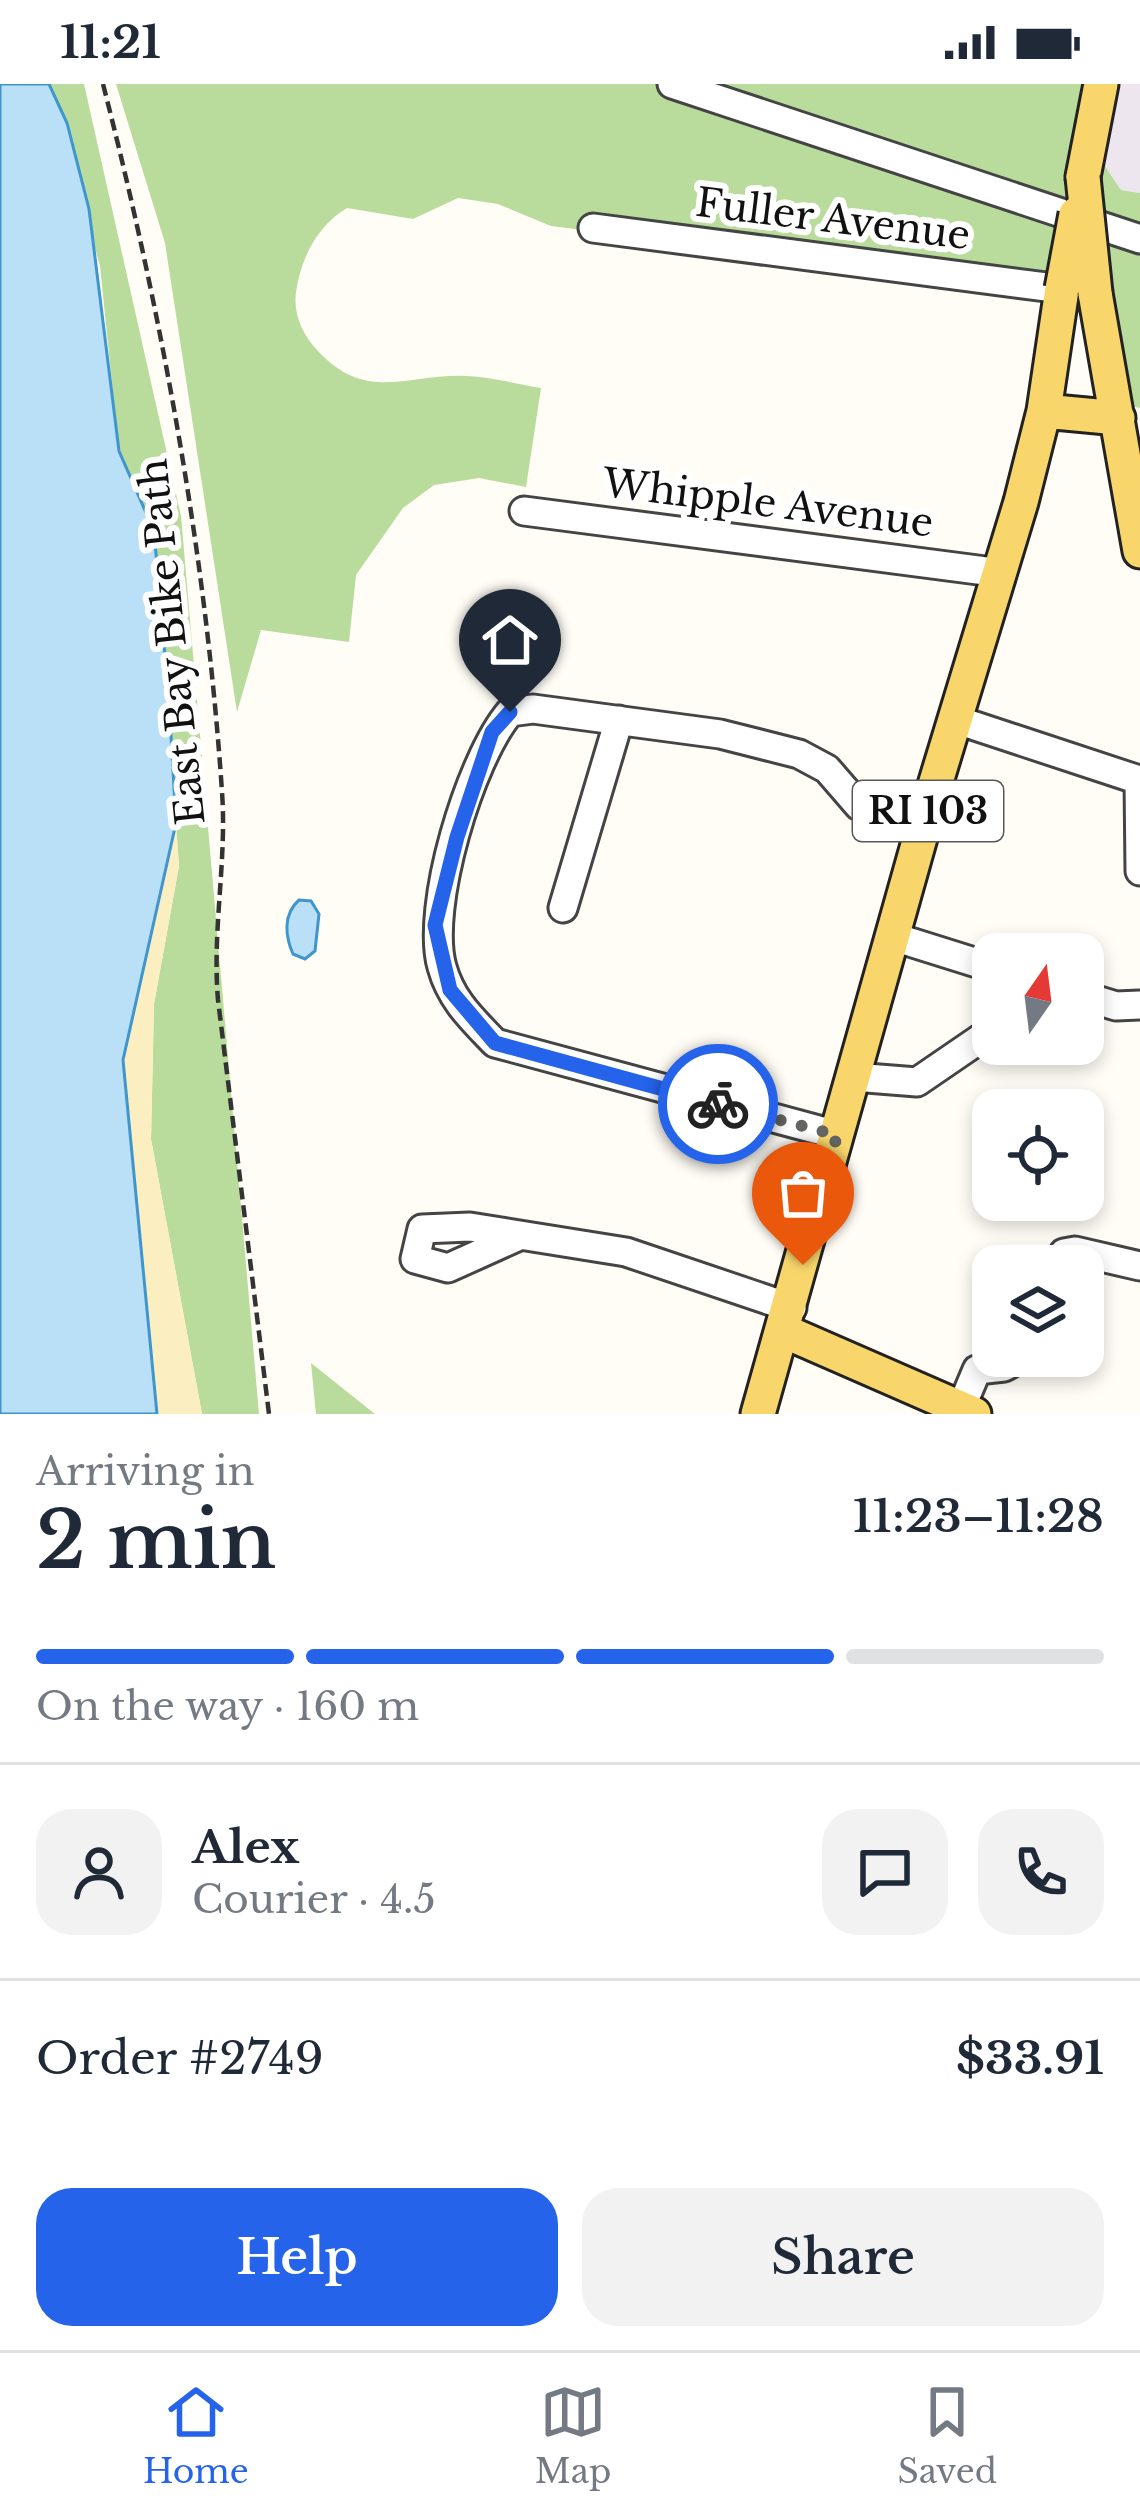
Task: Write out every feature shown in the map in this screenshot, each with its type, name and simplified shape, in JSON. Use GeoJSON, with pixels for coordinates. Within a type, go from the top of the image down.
{"type":"FeatureCollection","features":[{"type":"Feature","properties":{"kind":"main road","name":"RI 103"},"geometry":{"type":"LineString","coordinates":[[789,1320],[837,1135],[1078,291],[1083,177],[1100,84]]}},
{"type":"Feature","properties":{"kind":"main road","name":"RI 103"},"geometry":{"type":"LineString","coordinates":[[1078,291],[1118,418],[1140,551]]}},
{"type":"Feature","properties":{"kind":"main road"},"geometry":{"type":"LineString","coordinates":[[1044,412],[1118,418]]}},
{"type":"Feature","properties":{"kind":"main road"},"geometry":{"type":"LineString","coordinates":[[758,1414],[789,1320],[968,1411]]}},
{"type":"Feature","properties":{"kind":"street"},"geometry":{"type":"LineString","coordinates":[[672,84],[1062,218],[1140,239]]}},
{"type":"Feature","properties":{"kind":"street","name":"Fuller Avenue"},"geometry":{"type":"LineString","coordinates":[[593,228],[1078,291]]}},
{"type":"Feature","properties":{"kind":"street","name":"Whipple Avenue"},"geometry":{"type":"LineString","coordinates":[[524,511],[1001,573]]}},
{"type":"Feature","properties":{"kind":"street"},"geometry":{"type":"LineString","coordinates":[[837,1135],[495,1043],[450,990],[435,925],[457,837],[492,732],[510,712],[533,709],[720,734],[799,754],[827,769],[859,806],[922,834]]}},
{"type":"Feature","properties":{"kind":"street"},"geometry":{"type":"LineString","coordinates":[[563,908],[619,720]]}},
{"type":"Feature","properties":{"kind":"street"},"geometry":{"type":"LineString","coordinates":[[957,720],[1139,781],[1140,871]]}},
{"type":"Feature","properties":{"kind":"street"},"geometry":{"type":"LineString","coordinates":[[894,937],[972,961]]}},
{"type":"Feature","properties":{"kind":"street"},"geometry":{"type":"LineString","coordinates":[[1104,1002],[1140,1005]]}},
{"type":"Feature","properties":{"kind":"street"},"geometry":{"type":"LineString","coordinates":[[854,1077],[917,1082],[972,1044]]}},
{"type":"Feature","properties":{"kind":"street"},"geometry":{"type":"LineString","coordinates":[[519,1236],[626,1252],[789,1320]]}},
{"type":"Feature","properties":{"kind":"street"},"geometry":{"type":"LineString","coordinates":[[1104,1258],[1140,1266]]}},
{"type":"Feature","properties":{"kind":"street"},"geometry":{"type":"LineString","coordinates":[[968,1411],[975,1377]]}},
{"type":"Feature","properties":{"kind":"path","name":"East Bay Bike Path"},"geometry":{"type":"LineString","coordinates":[[103,84],[163,347],[204,633],[222,794],[214,933],[218,1000],[269,1414]]}},
{"type":"Feature","properties":{"kind":"shaded area"},"geometry":{"type":"Polygon","coordinates":[[[1102,84],[1140,84],[1140,193],[1121,190],[1093,148],[1102,84]]]}},
{"type":"Feature","properties":{"kind":"green space"},"geometry":{"type":"Polygon","coordinates":[[[49,84],[84,84],[181,516],[259,1414],[202,1414],[151,1139],[154,1004],[179,866],[154,532],[119,451],[100,266],[49,84]]]}},
{"type":"Feature","properties":{"kind":"green space"},"geometry":{"type":"Polygon","coordinates":[[[116,84],[1102,84],[1093,148],[1121,190],[1140,193],[1140,408],[1122,404],[1094,286],[1069,276],[828,261],[551,226],[498,204],[458,198],[413,219],[347,208],[319,234],[302,267],[296,309],[308,338],[336,367],[371,381],[467,376],[541,388],[526,487],[479,478],[434,485],[403,508],[356,575],[349,642],[261,630],[237,712],[165,243],[116,84]]]}},
{"type":"Feature","properties":{"kind":"green space"},"geometry":{"type":"Polygon","coordinates":[[[311,1363],[375,1414],[316,1414],[311,1363]]]}},
{"type":"Feature","properties":{"kind":"sand"},"geometry":{"type":"Polygon","coordinates":[[[176,823],[179,866],[154,1004],[151,1139],[202,1414],[157,1414],[123,1060],[176,823]]]}},
{"type":"Feature","properties":{"kind":"water"},"geometry":{"type":"Polygon","coordinates":[[[0,84],[49,84],[67,123],[89,209],[119,451],[154,531],[176,823],[123,1060],[157,1414],[0,1414],[0,84]]]}},
{"type":"Feature","properties":{"kind":"water"},"geometry":{"type":"Polygon","coordinates":[[[299,900],[311,901],[319,914],[315,951],[305,959],[293,954],[287,933],[290,912],[299,900]]]}},
{"type":"Feature","properties":{"kind":"way so far"},"geometry":{"type":"LineString","coordinates":[[718,1104],[837,1135],[803,1265]]}},
{"type":"Feature","properties":{"kind":"route"},"geometry":{"type":"LineString","coordinates":[[510,712],[492,732],[457,837],[435,925],[450,990],[495,1043],[718,1104]]}}]}
